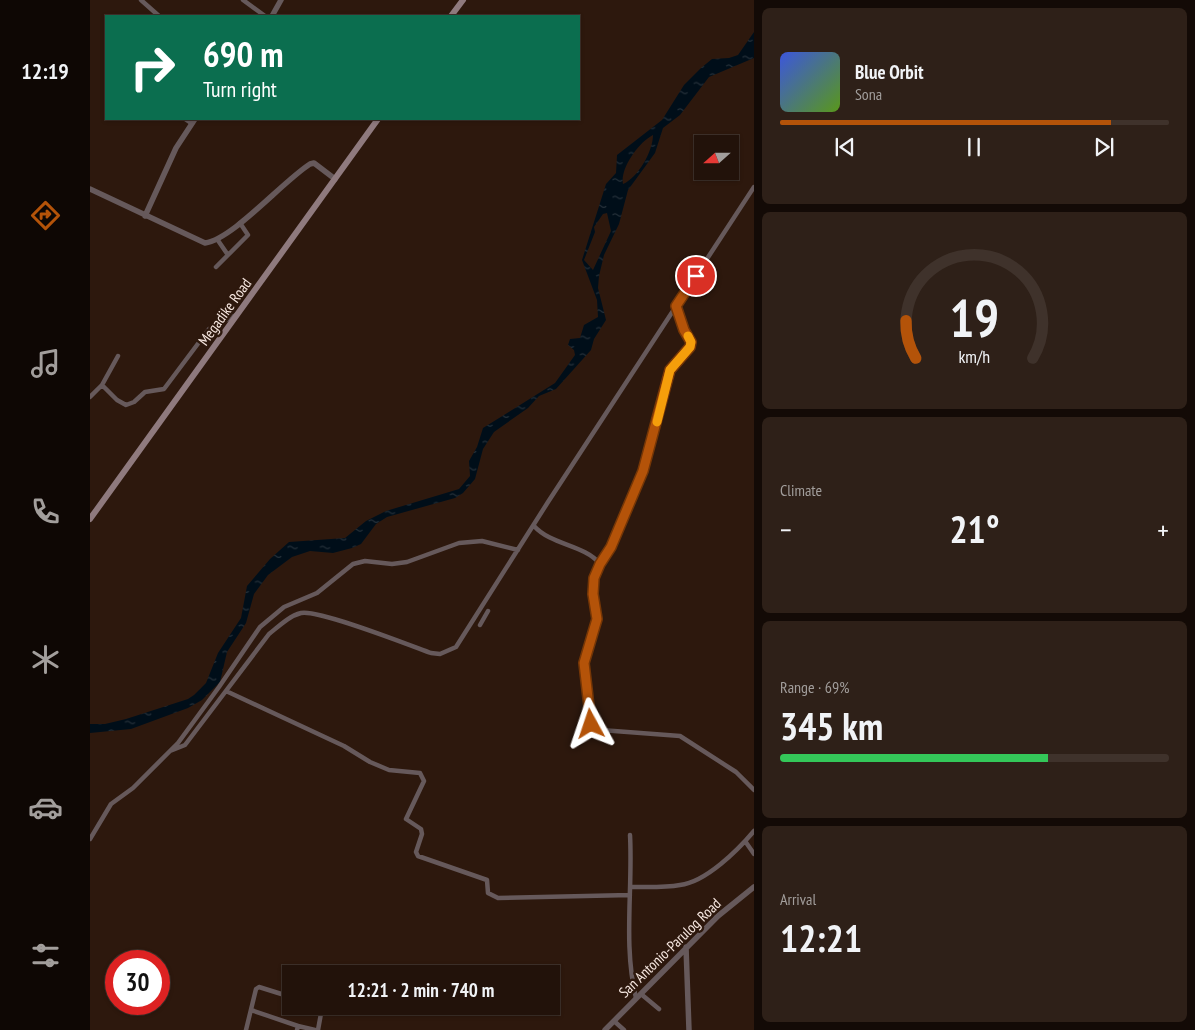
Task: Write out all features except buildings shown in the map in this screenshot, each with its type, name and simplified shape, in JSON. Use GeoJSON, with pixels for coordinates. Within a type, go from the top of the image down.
{"type":"FeatureCollection","features":[{"type":"Feature","properties":{"kind":"main road"},"geometry":{"type":"LineString","coordinates":[[452,15],[463,0]]}},
{"type":"Feature","properties":{"kind":"main road","name":"Megadike Road"},"geometry":{"type":"LineString","coordinates":[[90,519],[377,120]]}},
{"type":"Feature","properties":{"kind":"street"},"geometry":{"type":"LineString","coordinates":[[141,0],[158,15]]}},
{"type":"Feature","properties":{"kind":"street"},"geometry":{"type":"LineString","coordinates":[[243,0],[264,15]]}},
{"type":"Feature","properties":{"kind":"street"},"geometry":{"type":"LineString","coordinates":[[273,15],[282,0]]}},
{"type":"Feature","properties":{"kind":"street"},"geometry":{"type":"LineString","coordinates":[[145,216],[176,148],[193,121]]}},
{"type":"Feature","properties":{"kind":"street"},"geometry":{"type":"LineString","coordinates":[[90,189],[201,242],[210,242],[240,223],[269,196],[310,164],[314,163],[335,179]]}},
{"type":"Feature","properties":{"kind":"street"},"geometry":{"type":"LineString","coordinates":[[170,751],[185,745],[269,634],[285,620],[301,613],[312,612],[431,653],[450,651],[456,647],[754,188]]}},
{"type":"Feature","properties":{"kind":"street"},"geometry":{"type":"LineString","coordinates":[[216,267],[248,235],[240,223]]}},
{"type":"Feature","properties":{"kind":"street"},"geometry":{"type":"LineString","coordinates":[[217,239],[228,255]]}},
{"type":"Feature","properties":{"kind":"street"},"geometry":{"type":"LineString","coordinates":[[676,306],[684,330],[691,342],[690,347],[670,370],[643,471],[611,547],[600,564],[593,586],[597,619],[584,663],[591,724],[600,730],[680,736],[736,772],[754,790]]}},
{"type":"Feature","properties":{"kind":"street"},"geometry":{"type":"LineString","coordinates":[[102,385],[116,400],[126,405],[132,404],[145,392],[164,389],[209,329],[237,314]]}},
{"type":"Feature","properties":{"kind":"street"},"geometry":{"type":"LineString","coordinates":[[90,397],[102,385],[118,356]]}},
{"type":"Feature","properties":{"kind":"street"},"geometry":{"type":"LineString","coordinates":[[534,526],[548,537],[593,558],[600,564]]}},
{"type":"Feature","properties":{"kind":"street"},"geometry":{"type":"LineString","coordinates":[[90,839],[111,804],[133,788],[170,751],[219,687],[260,627],[284,606],[317,594],[353,564],[365,561],[392,564],[408,562],[459,543],[482,541],[518,550]]}},
{"type":"Feature","properties":{"kind":"street"},"geometry":{"type":"LineString","coordinates":[[480,625],[488,611]]}},
{"type":"Feature","properties":{"kind":"street"},"geometry":{"type":"LineString","coordinates":[[226,691],[344,746],[370,762],[389,770],[420,773],[424,781],[406,819],[421,829],[422,834],[416,852],[418,856],[487,880],[488,893],[491,896],[514,898],[630,895]]}},
{"type":"Feature","properties":{"kind":"street"},"geometry":{"type":"LineString","coordinates":[[630,887],[681,886],[696,880],[709,872],[745,842],[754,831]]}},
{"type":"Feature","properties":{"kind":"street"},"geometry":{"type":"LineString","coordinates":[[630,835],[632,974],[638,996],[659,1009]]}},
{"type":"Feature","properties":{"kind":"street"},"geometry":{"type":"LineString","coordinates":[[745,842],[754,854]]}},
{"type":"Feature","properties":{"kind":"street","name":"San Antonio-Parulog Road"},"geometry":{"type":"LineString","coordinates":[[604,1030],[718,916],[754,887]]}},
{"type":"Feature","properties":{"kind":"street"},"geometry":{"type":"LineString","coordinates":[[686,947],[689,1030]]}},
{"type":"Feature","properties":{"kind":"street"},"geometry":{"type":"LineString","coordinates":[[246,1030],[256,989],[259,987],[282,994]]}},
{"type":"Feature","properties":{"kind":"street"},"geometry":{"type":"LineString","coordinates":[[251,1010],[297,1028],[316,1030],[320,1015]]}},
{"type":"Feature","properties":{"kind":"street"},"geometry":{"type":"LineString","coordinates":[[614,1021],[624,1030]]}},
{"type":"Feature","properties":{"kind":"water"},"geometry":{"type":"Polygon","coordinates":[[[754,32],[754,58],[709,77],[680,115],[663,128],[655,153],[628,190],[619,224],[604,255],[599,276],[598,288],[606,320],[594,339],[591,350],[556,389],[539,396],[528,408],[494,432],[483,449],[475,479],[463,493],[455,498],[387,517],[376,524],[361,544],[352,548],[333,553],[310,551],[292,557],[268,575],[254,594],[246,623],[227,652],[220,682],[202,700],[188,708],[131,729],[90,733],[90,724],[105,724],[126,719],[188,699],[194,695],[206,683],[218,653],[241,618],[247,586],[270,559],[289,542],[345,538],[366,521],[386,511],[459,489],[470,476],[469,461],[477,447],[483,428],[555,383],[575,355],[574,350],[568,345],[570,339],[580,338],[584,325],[598,317],[597,300],[582,260],[606,184],[616,173],[617,155],[662,120],[684,85],[701,68],[712,59],[729,58],[738,55],[754,32]],[[653,135],[642,143],[627,163],[623,184],[634,176],[644,163],[653,135]],[[607,213],[603,214],[594,227],[595,232],[584,260],[593,270],[611,231],[607,213]]]}},
{"type":"Feature","properties":{"kind":"slow traffic"},"geometry":{"type":"LineString","coordinates":[[657,422],[670,370],[674,363],[690,347],[691,342],[688,336]]}},
{"type":"Feature","properties":{"kind":"route"},"geometry":{"type":"LineString","coordinates":[[591,724],[584,663],[591,634],[597,619],[593,594],[594,578],[611,547],[643,471],[670,370],[674,363],[690,347],[691,342],[684,330],[676,306],[696,276]]}}]}
